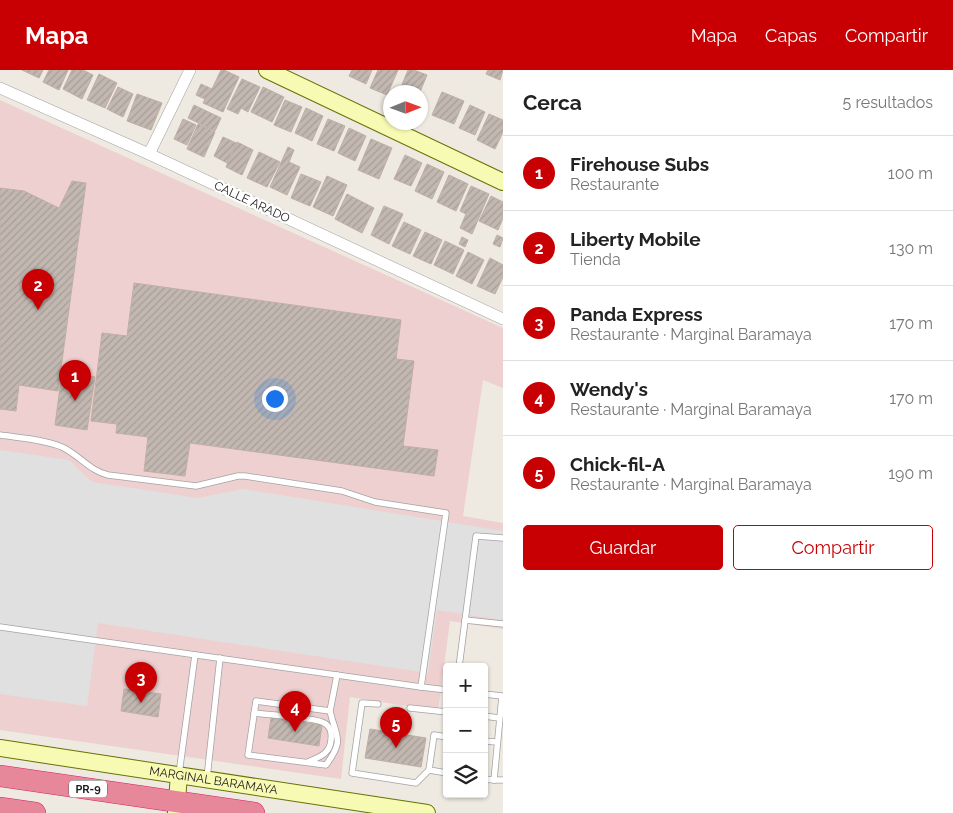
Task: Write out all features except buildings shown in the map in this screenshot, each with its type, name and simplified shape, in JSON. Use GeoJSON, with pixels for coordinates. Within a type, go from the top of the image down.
{"type":"FeatureCollection","features":[{"type":"Feature","properties":{"kind":"highway","name":"PR-9"},"geometry":{"type":"LineString","coordinates":[[0,776],[176,807],[254,813]]}},
{"type":"Feature","properties":{"kind":"highway"},"geometry":{"type":"LineString","coordinates":[[0,808],[35,813]]}},
{"type":"Feature","properties":{"kind":"street"},"geometry":{"type":"LineString","coordinates":[[149,154],[190,70]]}},
{"type":"Feature","properties":{"kind":"street"},"geometry":{"type":"LineString","coordinates":[[267,70],[503,182]]}},
{"type":"Feature","properties":{"kind":"street","name":"CALLE ARADO"},"geometry":{"type":"LineString","coordinates":[[0,88],[149,154],[503,319]]}},
{"type":"Feature","properties":{"kind":"street","name":"MARGINAL BARAMAYA"},"geometry":{"type":"LineString","coordinates":[[0,748],[426,813]]}},
{"type":"Feature","properties":{"kind":"street"},"geometry":{"type":"LineString","coordinates":[[176,807],[179,775]]}},
{"type":"Feature","properties":{"kind":"street"},"geometry":{"type":"LineString","coordinates":[[204,809],[207,779]]}},
{"type":"Feature","properties":{"kind":"lane"},"geometry":{"type":"LineString","coordinates":[[0,435],[52,443],[74,454],[99,473],[108,475],[196,486],[245,476],[342,491],[375,502],[446,513],[421,687]]}},
{"type":"Feature","properties":{"kind":"lane"},"geometry":{"type":"LineString","coordinates":[[460,663],[476,536],[503,538]]}},
{"type":"Feature","properties":{"kind":"lane"},"geometry":{"type":"LineString","coordinates":[[465,620],[503,624]]}},
{"type":"Feature","properties":{"kind":"lane"},"geometry":{"type":"LineString","coordinates":[[0,627],[443,690]]}},
{"type":"Feature","properties":{"kind":"lane"},"geometry":{"type":"LineString","coordinates":[[179,775],[195,655]]}},
{"type":"Feature","properties":{"kind":"lane"},"geometry":{"type":"LineString","coordinates":[[207,779],[220,658]]}},
{"type":"Feature","properties":{"kind":"lane"},"geometry":{"type":"LineString","coordinates":[[330,712],[256,701],[248,755],[326,764],[332,756],[339,739],[330,712],[337,675]]}},
{"type":"Feature","properties":{"kind":"lane"},"geometry":{"type":"LineString","coordinates":[[488,694],[502,696],[494,780]]}},
{"type":"Feature","properties":{"kind":"lane"},"geometry":{"type":"LineString","coordinates":[[378,704],[362,703],[352,773],[416,783],[429,770],[434,735],[443,736]]}},
{"type":"Feature","properties":{"kind":"lane"},"geometry":{"type":"LineString","coordinates":[[410,708],[443,712]]}},
{"type":"Feature","properties":{"kind":"lane"},"geometry":{"type":"LineString","coordinates":[[254,713],[318,721],[328,726],[331,733],[330,748],[326,753],[308,762]]}},
{"type":"Feature","properties":{"kind":"lane"},"geometry":{"type":"LineString","coordinates":[[488,717],[499,718]]}},
{"type":"Feature","properties":{"kind":"lane"},"geometry":{"type":"LineString","coordinates":[[488,741],[497,742]]}},
{"type":"Feature","properties":{"kind":"lane"},"geometry":{"type":"LineString","coordinates":[[429,770],[443,772]]}},
{"type":"Feature","properties":{"kind":"lane"},"geometry":{"type":"LineString","coordinates":[[488,779],[503,780]]}},
{"type":"Feature","properties":{"kind":"shaded area"},"geometry":{"type":"Polygon","coordinates":[[[0,100],[503,328],[503,388],[483,380],[463,516],[503,523],[503,629],[450,621],[438,711],[350,697],[341,779],[0,730],[0,100]]]}},
{"type":"Feature","properties":{"kind":"shaded area"},"geometry":{"type":"Polygon","coordinates":[[[0,450],[69,460],[92,482],[198,498],[243,489],[503,531],[503,620],[437,610],[428,673],[98,623],[87,706],[0,694],[0,450]]]}},
{"type":"Feature","properties":{"kind":"place","name":"Liberty Mobile"},"geometry":{"type":"Point","coordinates":[38,310]}},
{"type":"Feature","properties":{"kind":"place","name":"Firehouse Subs"},"geometry":{"type":"Point","coordinates":[75,401]}},
{"type":"Feature","properties":{"kind":"place","name":"Panda Express"},"geometry":{"type":"Point","coordinates":[141,703]}},
{"type":"Feature","properties":{"kind":"place","name":"Wendy's"},"geometry":{"type":"Point","coordinates":[295,732]}},
{"type":"Feature","properties":{"kind":"place","name":"Chick-fil-A"},"geometry":{"type":"Point","coordinates":[396,748]}}]}
